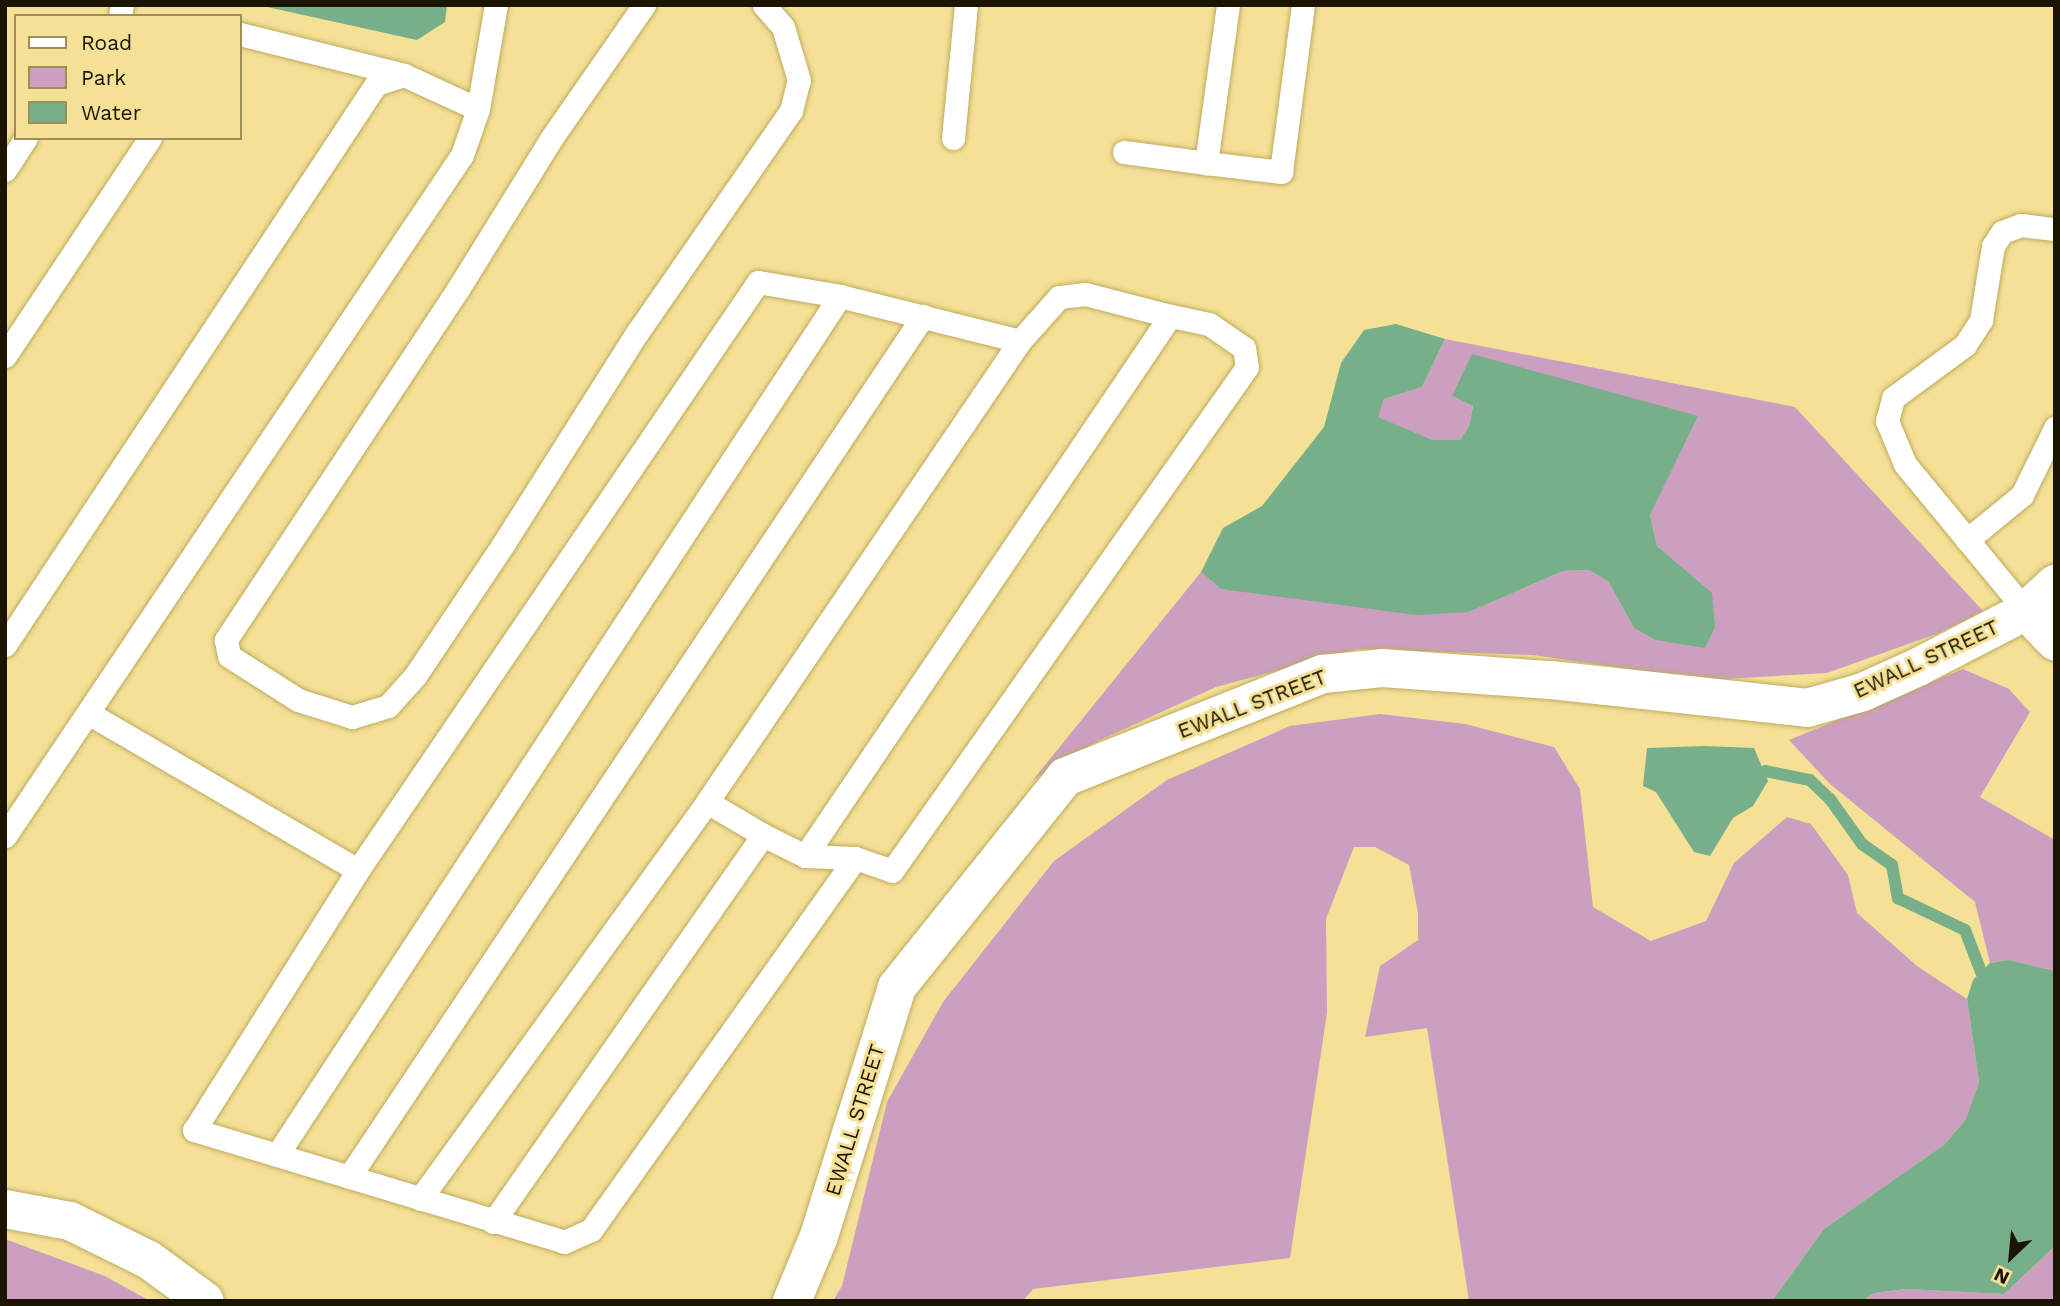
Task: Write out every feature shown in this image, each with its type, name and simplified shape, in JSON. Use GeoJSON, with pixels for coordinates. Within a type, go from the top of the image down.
{"type":"FeatureCollection","features":[{"type":"Feature","properties":{"kind":"street","name":"EWALL STREET"},"geometry":{"type":"LineString","coordinates":[[792,1301],[819,1236],[897,987],[1065,777],[1323,674],[1382,668],[1551,680],[1807,708],[1863,692],[2026,611],[2055,584]]}},
{"type":"Feature","properties":{"kind":"street"},"geometry":{"type":"LineString","coordinates":[[2026,611],[2055,641]]}},
{"type":"Feature","properties":{"kind":"street"},"geometry":{"type":"LineString","coordinates":[[5,1209],[70,1221],[149,1260],[205,1301]]}},
{"type":"Feature","properties":{"kind":"lane"},"geometry":{"type":"LineString","coordinates":[[5,836],[462,155],[478,110],[496,5]]}},
{"type":"Feature","properties":{"kind":"lane"},"geometry":{"type":"LineString","coordinates":[[645,5],[551,139],[458,289],[226,640],[229,656],[298,700],[352,717],[388,706],[415,676],[637,333],[791,111],[799,80],[783,27],[764,5]]}},
{"type":"Feature","properties":{"kind":"lane"},"geometry":{"type":"LineString","coordinates":[[953,138],[966,5]]}},
{"type":"Feature","properties":{"kind":"lane"},"geometry":{"type":"LineString","coordinates":[[1206,163],[1228,5]]}},
{"type":"Feature","properties":{"kind":"lane"},"geometry":{"type":"LineString","coordinates":[[1124,152],[1281,172],[1303,5]]}},
{"type":"Feature","properties":{"kind":"lane"},"geometry":{"type":"LineString","coordinates":[[242,34],[404,75],[478,110]]}},
{"type":"Feature","properties":{"kind":"lane"},"geometry":{"type":"LineString","coordinates":[[5,645],[376,84],[404,75]]}},
{"type":"Feature","properties":{"kind":"lane"},"geometry":{"type":"LineString","coordinates":[[5,170],[25,140]]}},
{"type":"Feature","properties":{"kind":"lane"},"geometry":{"type":"LineString","coordinates":[[5,356],[149,140]]}},
{"type":"Feature","properties":{"kind":"lane"},"geometry":{"type":"LineString","coordinates":[[2026,611],[1905,464],[1887,421],[1894,398],[1965,345],[1981,320],[1989,293],[1993,246],[2002,232],[2021,225],[2055,229]]}},
{"type":"Feature","properties":{"kind":"lane"},"geometry":{"type":"LineString","coordinates":[[855,858],[591,1230],[564,1242],[194,1130],[358,870],[758,282],[840,296],[1020,341]]}},
{"type":"Feature","properties":{"kind":"lane"},"geometry":{"type":"LineString","coordinates":[[420,1199],[707,802],[1020,341],[1059,297],[1085,294],[1209,324],[1244,348],[1247,367],[892,871],[855,858],[805,856],[707,802]]}},
{"type":"Feature","properties":{"kind":"lane"},"geometry":{"type":"LineString","coordinates":[[277,1155],[840,296]]}},
{"type":"Feature","properties":{"kind":"lane"},"geometry":{"type":"LineString","coordinates":[[349,1177],[923,316]]}},
{"type":"Feature","properties":{"kind":"lane"},"geometry":{"type":"LineString","coordinates":[[805,856],[1170,316]]}},
{"type":"Feature","properties":{"kind":"lane"},"geometry":{"type":"LineString","coordinates":[[1968,540],[2022,495],[2055,428]]}},
{"type":"Feature","properties":{"kind":"lane"},"geometry":{"type":"LineString","coordinates":[[88,713],[358,870]]}},
{"type":"Feature","properties":{"kind":"lane"},"geometry":{"type":"LineString","coordinates":[[493,1222],[763,835]]}},
{"type":"Feature","properties":{"kind":"green space"},"geometry":{"type":"Polygon","coordinates":[[[1445,339],[1795,407],[1983,611],[1939,633],[1827,673],[1707,680],[1533,655],[1357,649],[1216,687],[1096,742],[1033,780],[1201,572],[1221,589],[1469,612],[1563,571],[1589,570],[1608,581],[1634,628],[1712,594],[1657,546],[1650,515],[1697,416],[1452,396],[1473,406],[1469,426],[1460,440],[1433,440],[1377,417],[1384,399],[1422,387],[1445,339]]]}},
{"type":"Feature","properties":{"kind":"green space"},"geometry":{"type":"Polygon","coordinates":[[[1963,669],[2009,689],[2030,712],[1980,797],[2055,840],[2055,971],[2009,960],[1990,963],[1975,902],[1830,784],[1789,740],[1963,669]]]}},
{"type":"Feature","properties":{"kind":"green space"},"geometry":{"type":"Polygon","coordinates":[[[1380,714],[1465,724],[1554,747],[1580,789],[1593,907],[1651,941],[1706,921],[1734,863],[1787,817],[1811,824],[1848,875],[1857,913],[1917,966],[1967,999],[1979,1082],[1966,1119],[1945,1144],[1824,1229],[1772,1301],[1469,1301],[1427,1028],[1365,1037],[1380,966],[1418,940],[1418,913],[1409,865],[1375,847],[1354,847],[1326,919],[1327,1013],[1290,1258],[1033,1289],[1023,1301],[833,1301],[842,1286],[887,1102],[943,1002],[1054,861],[1167,780],[1290,726],[1380,714]]]}},
{"type":"Feature","properties":{"kind":"green space"},"geometry":{"type":"Polygon","coordinates":[[[5,1239],[105,1276],[150,1301],[5,1301],[5,1239]]]}},
{"type":"Feature","properties":{"kind":"green space"},"geometry":{"type":"Polygon","coordinates":[[[2055,1246],[2055,1301],[1862,1301],[1874,1293],[1906,1289],[2004,1294],[2055,1246]]]}},
{"type":"Feature","properties":{"kind":"water"},"geometry":{"type":"Polygon","coordinates":[[[258,5],[447,5],[445,22],[417,40],[258,5]]]}},
{"type":"Feature","properties":{"kind":"water"},"geometry":{"type":"Polygon","coordinates":[[[1396,324],[1445,339],[1422,387],[1384,399],[1378,417],[1433,440],[1460,440],[1469,426],[1473,406],[1452,396],[1472,354],[1698,416],[1650,515],[1657,546],[1712,593],[1715,627],[1705,648],[1656,640],[1634,628],[1608,581],[1589,570],[1563,571],[1469,612],[1416,615],[1221,589],[1201,572],[1223,528],[1262,506],[1324,427],[1341,363],[1364,330],[1396,324]]]}},
{"type":"Feature","properties":{"kind":"water"},"geometry":{"type":"Polygon","coordinates":[[[1647,748],[1754,748],[1768,781],[1753,806],[1733,818],[1710,856],[1694,852],[1656,792],[1643,786],[1647,748]]]}},
{"type":"Feature","properties":{"kind":"water"},"geometry":{"type":"Polygon","coordinates":[[[2009,960],[2055,971],[2055,1246],[2004,1294],[1906,1289],[1874,1293],[1862,1301],[1772,1301],[1824,1229],[1945,1144],[1966,1119],[1979,1082],[1967,999],[1973,980],[1990,963],[2009,960]]]}},
{"type":"Feature","properties":{"kind":"waterway"},"geometry":{"type":"LineString","coordinates":[[1765,771],[1810,780],[1830,799],[1862,844],[1892,865],[1898,898],[1965,930],[1981,972]]}}]}
